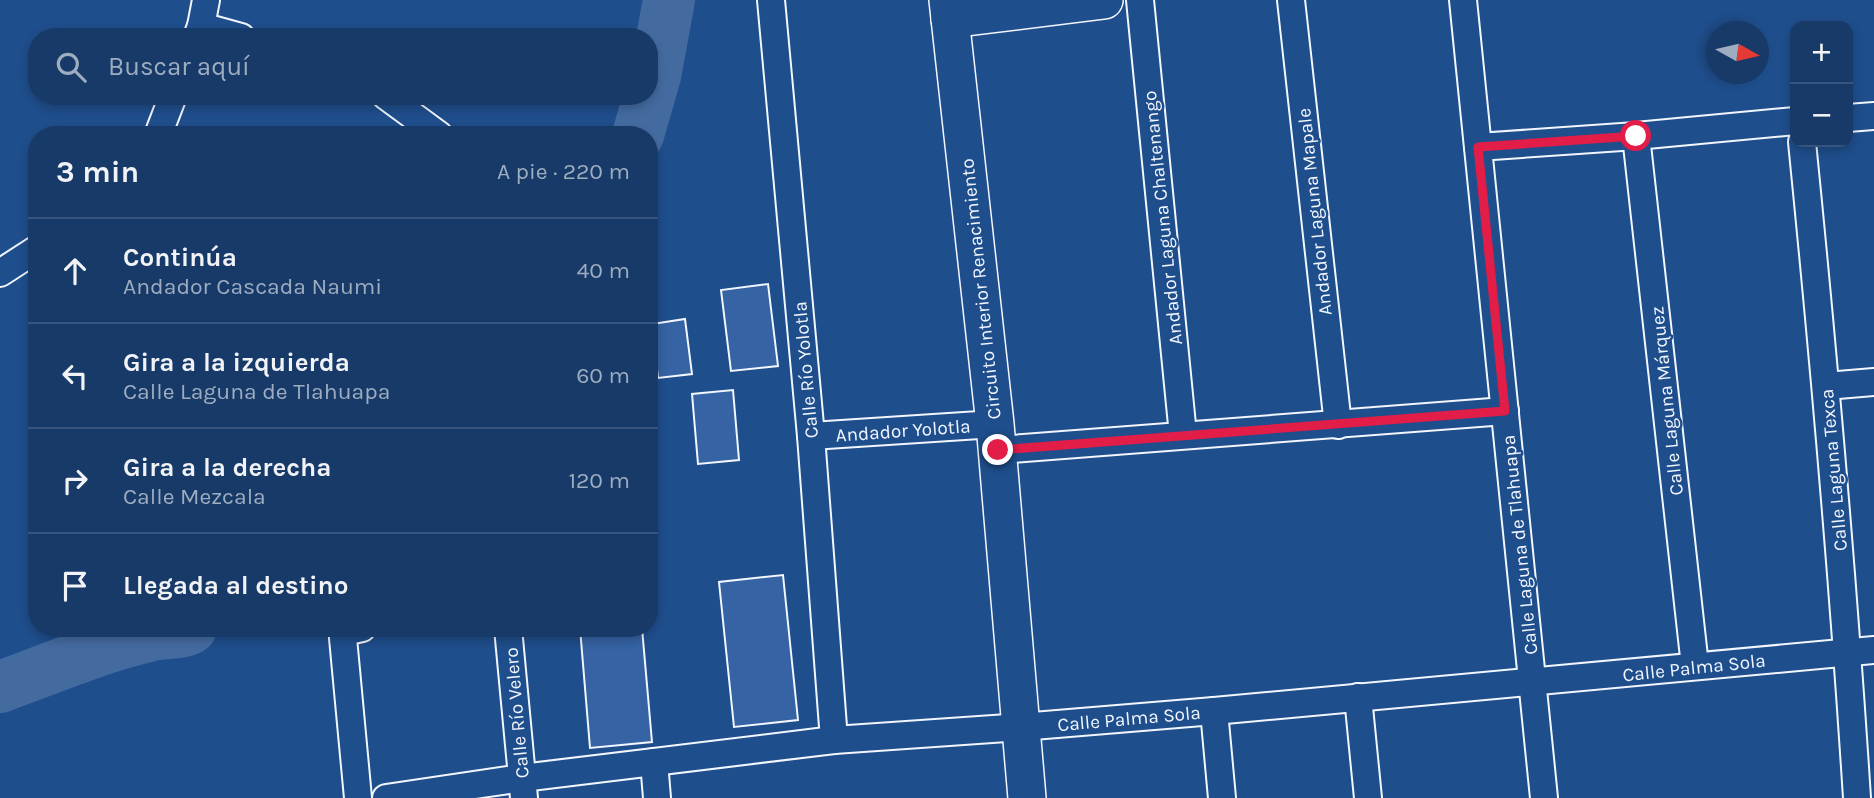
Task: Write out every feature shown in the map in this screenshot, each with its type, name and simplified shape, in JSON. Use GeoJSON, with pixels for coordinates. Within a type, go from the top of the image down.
{"type":"FeatureCollection","features":[{"type":"Feature","properties":{"kind":"main road","name":"Circuito Interior Renacimiento"},"geometry":{"type":"LineString","coordinates":[[1027,798],[996,437],[949,9],[1104,0]]}},
{"type":"Feature","properties":{"kind":"street","name":"Calle Río Yolotla"},"geometry":{"type":"LineString","coordinates":[[771,0],[811,436],[834,740]]}},
{"type":"Feature","properties":{"kind":"street","name":"Andador Laguna Chaltenango"},"geometry":{"type":"LineString","coordinates":[[1140,0],[1183,435]]}},
{"type":"Feature","properties":{"kind":"street","name":"Andador Laguna Mapale"},"geometry":{"type":"LineString","coordinates":[[1291,0],[1338,425]]}},
{"type":"Feature","properties":{"kind":"street","name":"Calle Laguna de Tlahuapa"},"geometry":{"type":"LineString","coordinates":[[1463,0],[1544,798]]}},
{"type":"Feature","properties":{"kind":"street"},"geometry":{"type":"LineString","coordinates":[[201,21],[219,28]]}},
{"type":"Feature","properties":{"kind":"street"},"geometry":{"type":"LineString","coordinates":[[161,126],[170,105]]}},
{"type":"Feature","properties":{"kind":"street"},"geometry":{"type":"LineString","coordinates":[[398,105],[427,126]]}},
{"type":"Feature","properties":{"kind":"street"},"geometry":{"type":"LineString","coordinates":[[1853,118],[1874,117]]}},
{"type":"Feature","properties":{"kind":"street"},"geometry":{"type":"LineString","coordinates":[[1478,147],[1790,121]]}},
{"type":"Feature","properties":{"kind":"street","name":"Calle Laguna Márquez"},"geometry":{"type":"LineString","coordinates":[[1636,136],[1695,666]]}},
{"type":"Feature","properties":{"kind":"street","name":"Calle Laguna Texca"},"geometry":{"type":"LineString","coordinates":[[1802,147],[1826,386],[1861,651],[1857,798]]}},
{"type":"Feature","properties":{"kind":"street"},"geometry":{"type":"LineString","coordinates":[[0,273],[28,255]]}},
{"type":"Feature","properties":{"kind":"street"},"geometry":{"type":"LineString","coordinates":[[1826,386],[1874,382]]}},
{"type":"Feature","properties":{"kind":"street","name":"Andador Yolotla"},"geometry":{"type":"LineString","coordinates":[[811,436],[1183,435],[1505,411]]}},
{"type":"Feature","properties":{"kind":"street"},"geometry":{"type":"LineString","coordinates":[[344,637],[358,798]]}},
{"type":"Feature","properties":{"kind":"street","name":"Calle Río Velero"},"geometry":{"type":"LineString","coordinates":[[509,637],[523,788]]}},
{"type":"Feature","properties":{"kind":"street","name":"Calle Palma Sola"},"geometry":{"type":"LineString","coordinates":[[386,798],[523,788],[654,762],[834,740],[1214,711],[1861,651]]}},
{"type":"Feature","properties":{"kind":"street"},"geometry":{"type":"LineString","coordinates":[[1359,697],[1368,798]]}},
{"type":"Feature","properties":{"kind":"street"},"geometry":{"type":"LineString","coordinates":[[1214,711],[1222,798]]}},
{"type":"Feature","properties":{"kind":"street"},"geometry":{"type":"LineString","coordinates":[[654,762],[657,798]]}},
{"type":"Feature","properties":{"kind":"building"},"geometry":{"type":"Polygon","coordinates":[[[768,284],[778,366],[731,371],[721,290],[768,284]]]}},
{"type":"Feature","properties":{"kind":"building"},"geometry":{"type":"Polygon","coordinates":[[[685,319],[692,374],[658,378],[658,323],[685,319]]]}},
{"type":"Feature","properties":{"kind":"building"},"geometry":{"type":"Polygon","coordinates":[[[733,390],[739,460],[698,464],[692,394],[733,390]]]}},
{"type":"Feature","properties":{"kind":"building"},"geometry":{"type":"Polygon","coordinates":[[[783,575],[798,720],[734,727],[719,582],[783,575]]]}},
{"type":"Feature","properties":{"kind":"building"},"geometry":{"type":"Polygon","coordinates":[[[581,637],[643,637],[652,742],[590,748],[581,637]]]}},
{"type":"Feature","properties":{"kind":"waterway"},"geometry":{"type":"LineString","coordinates":[[658,60],[669,0]]}},
{"type":"Feature","properties":{"kind":"waterway"},"geometry":{"type":"LineString","coordinates":[[641,126],[647,105]]}},
{"type":"Feature","properties":{"kind":"waterway"},"geometry":{"type":"LineString","coordinates":[[0,687],[111,646],[146,637]]}},
{"type":"Feature","properties":{"kind":"route"},"geometry":{"type":"LineString","coordinates":[[998,450],[1505,411],[1478,147],[1636,136]]}}]}
